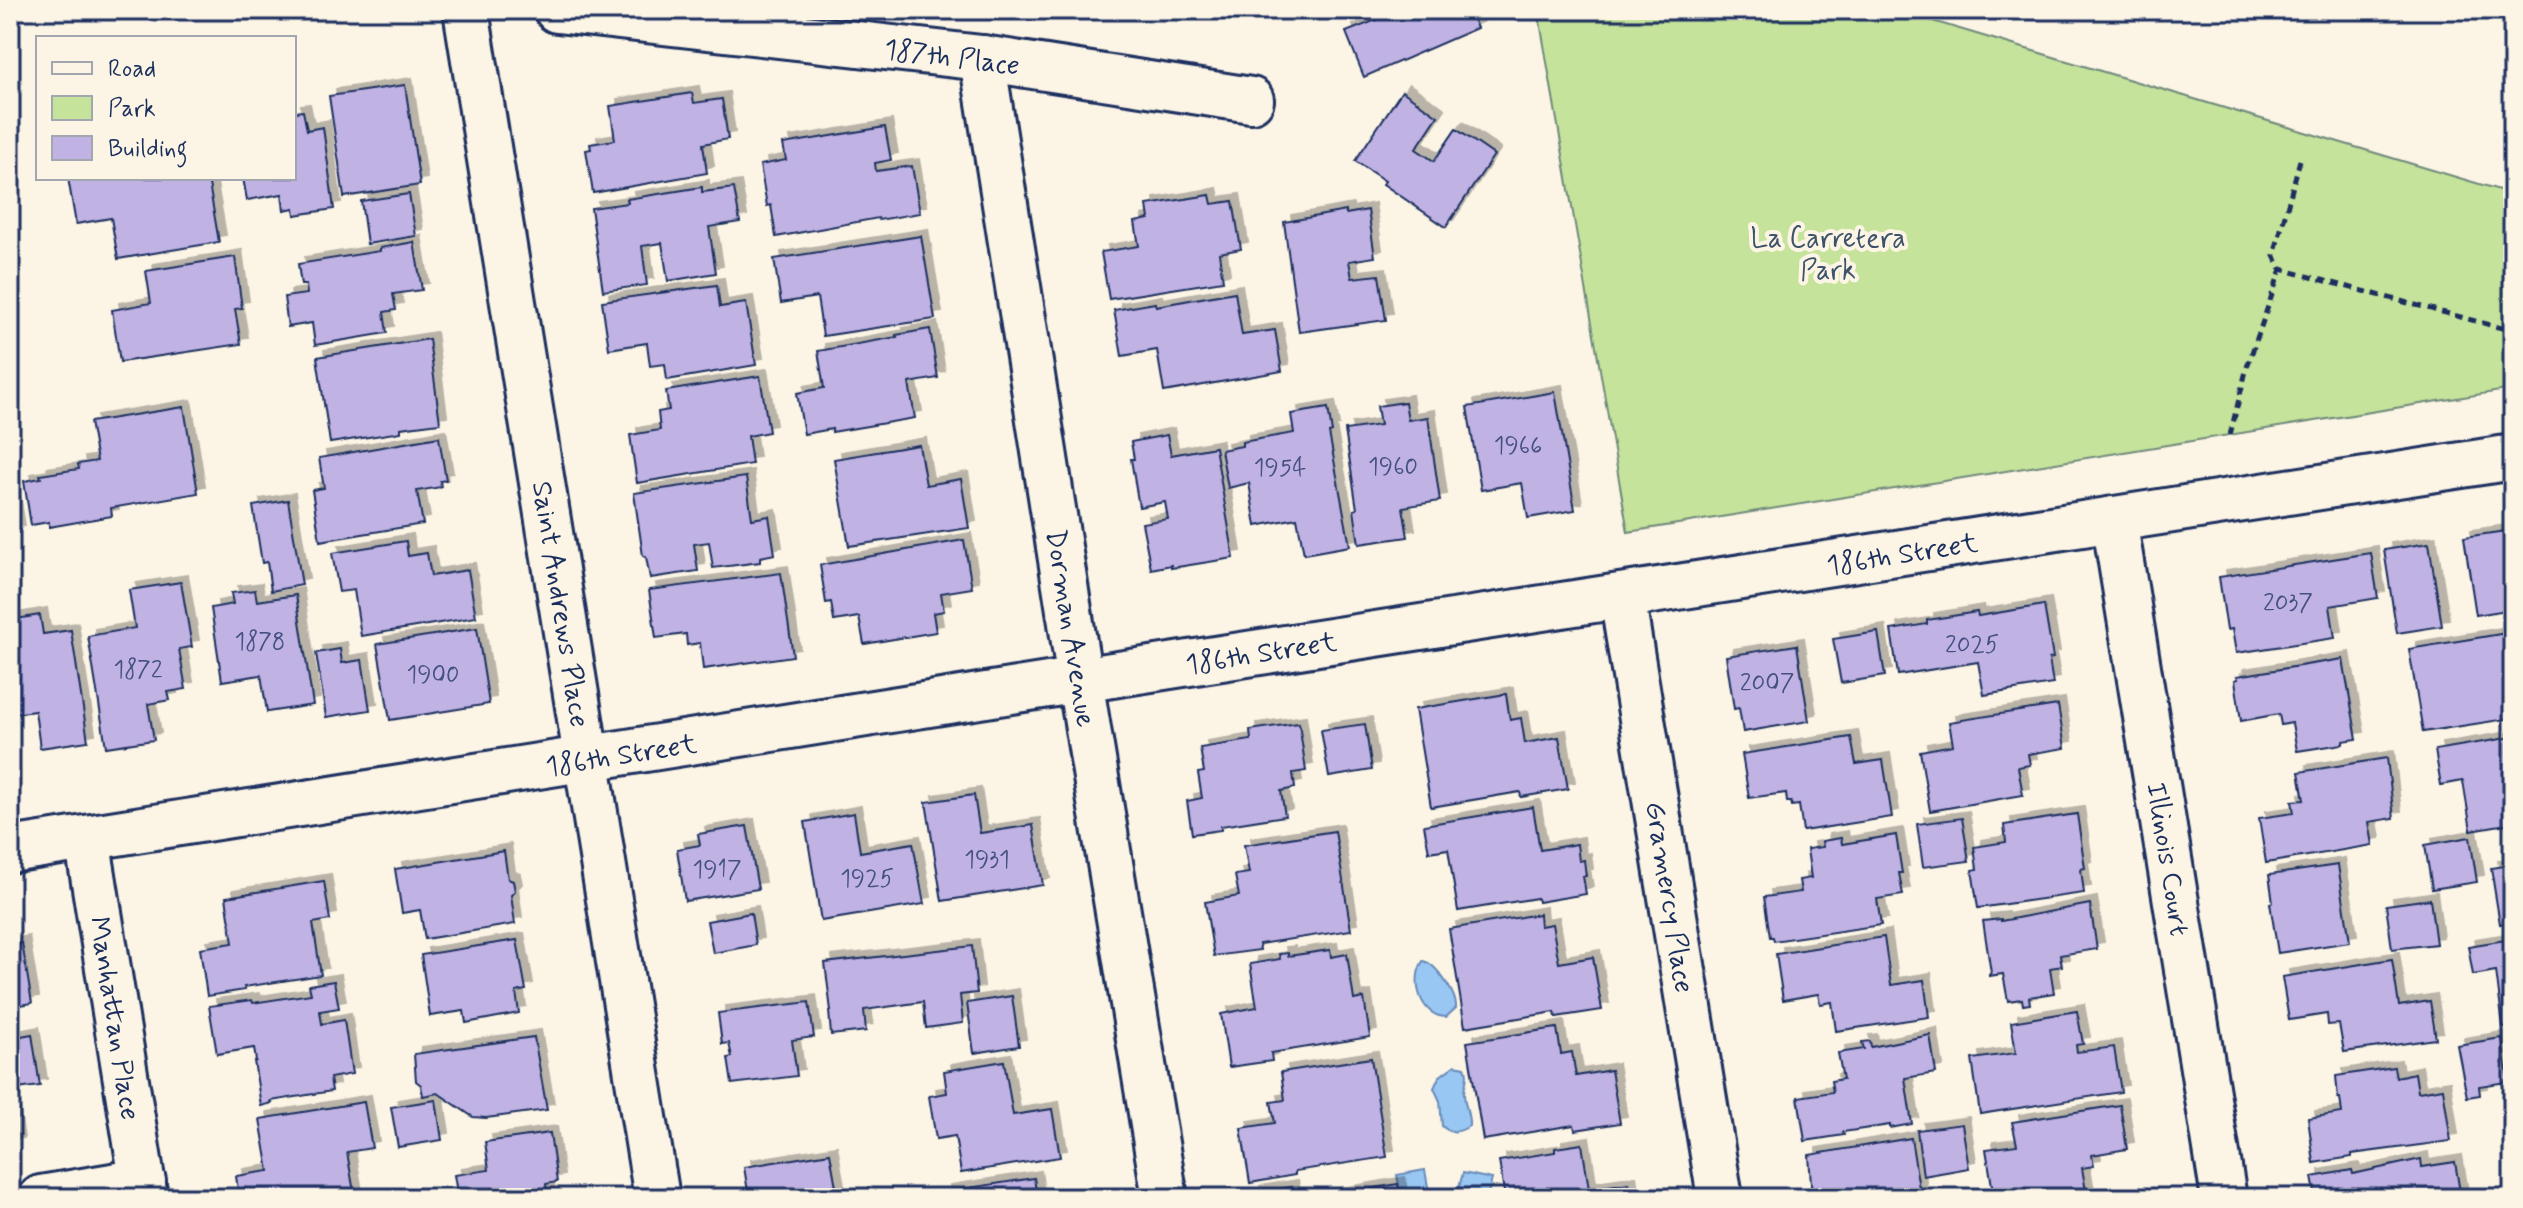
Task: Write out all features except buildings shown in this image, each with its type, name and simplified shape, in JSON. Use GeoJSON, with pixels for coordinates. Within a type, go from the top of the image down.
{"type":"FeatureCollection","features":[{"type":"Feature","properties":{"kind":"street","name":"Saint Andrews Place"},"geometry":{"type":"LineString","coordinates":[[466,10],[657,1198]]}},
{"type":"Feature","properties":{"kind":"street","name":"187th Place"},"geometry":{"type":"LineString","coordinates":[[557,10],[982,58],[1251,100]]}},
{"type":"Feature","properties":{"kind":"street","name":"Dorman Avenue"},"geometry":{"type":"LineString","coordinates":[[982,58],[1165,1198]]}},
{"type":"Feature","properties":{"kind":"street","name":"186th Street"},"geometry":{"type":"LineString","coordinates":[[10,850],[2513,457]]}},
{"type":"Feature","properties":{"kind":"street","name":"Illinois Court"},"geometry":{"type":"LineString","coordinates":[[2114,519],[2224,1198]]}},
{"type":"Feature","properties":{"kind":"street","name":"Gramercy Place"},"geometry":{"type":"LineString","coordinates":[[1622,596],[1720,1198]]}},
{"type":"Feature","properties":{"kind":"street","name":"Manhattan Place"},"geometry":{"type":"LineString","coordinates":[[87,838],[144,1189]]}},
{"type":"Feature","properties":{"kind":"street"},"geometry":{"type":"LineString","coordinates":[[41,1198],[144,1189]]}},
{"type":"Feature","properties":{"kind":"path"},"geometry":{"type":"LineString","coordinates":[[2230,435],[2247,367],[2281,269],[2274,255],[2300,160]]}},
{"type":"Feature","properties":{"kind":"path"},"geometry":{"type":"LineString","coordinates":[[2281,269],[2513,331]]}},
{"type":"Feature","properties":{"kind":"green space","name":"La Carretera Park"},"geometry":{"type":"Polygon","coordinates":[[[1538,10],[1896,10],[2513,194],[2513,389],[1628,532],[1538,10]]]}},
{"type":"Feature","properties":{"kind":"water"},"geometry":{"type":"Polygon","coordinates":[[[1423,961],[1439,973],[1453,995],[1456,1008],[1446,1017],[1430,1011],[1420,996],[1418,978],[1423,961]]]}},
{"type":"Feature","properties":{"kind":"water"},"geometry":{"type":"Polygon","coordinates":[[[1455,1065],[1465,1067],[1466,1071],[1464,1093],[1469,1126],[1455,1131],[1442,1126],[1440,1101],[1434,1088],[1439,1077],[1455,1065]]]}},
{"type":"Feature","properties":{"kind":"water"},"geometry":{"type":"Polygon","coordinates":[[[1425,1170],[1430,1198],[1401,1198],[1397,1175],[1425,1170]]]}},
{"type":"Feature","properties":{"kind":"water"},"geometry":{"type":"Polygon","coordinates":[[[1463,1173],[1492,1179],[1487,1198],[1456,1198],[1463,1173]]]}}]}
